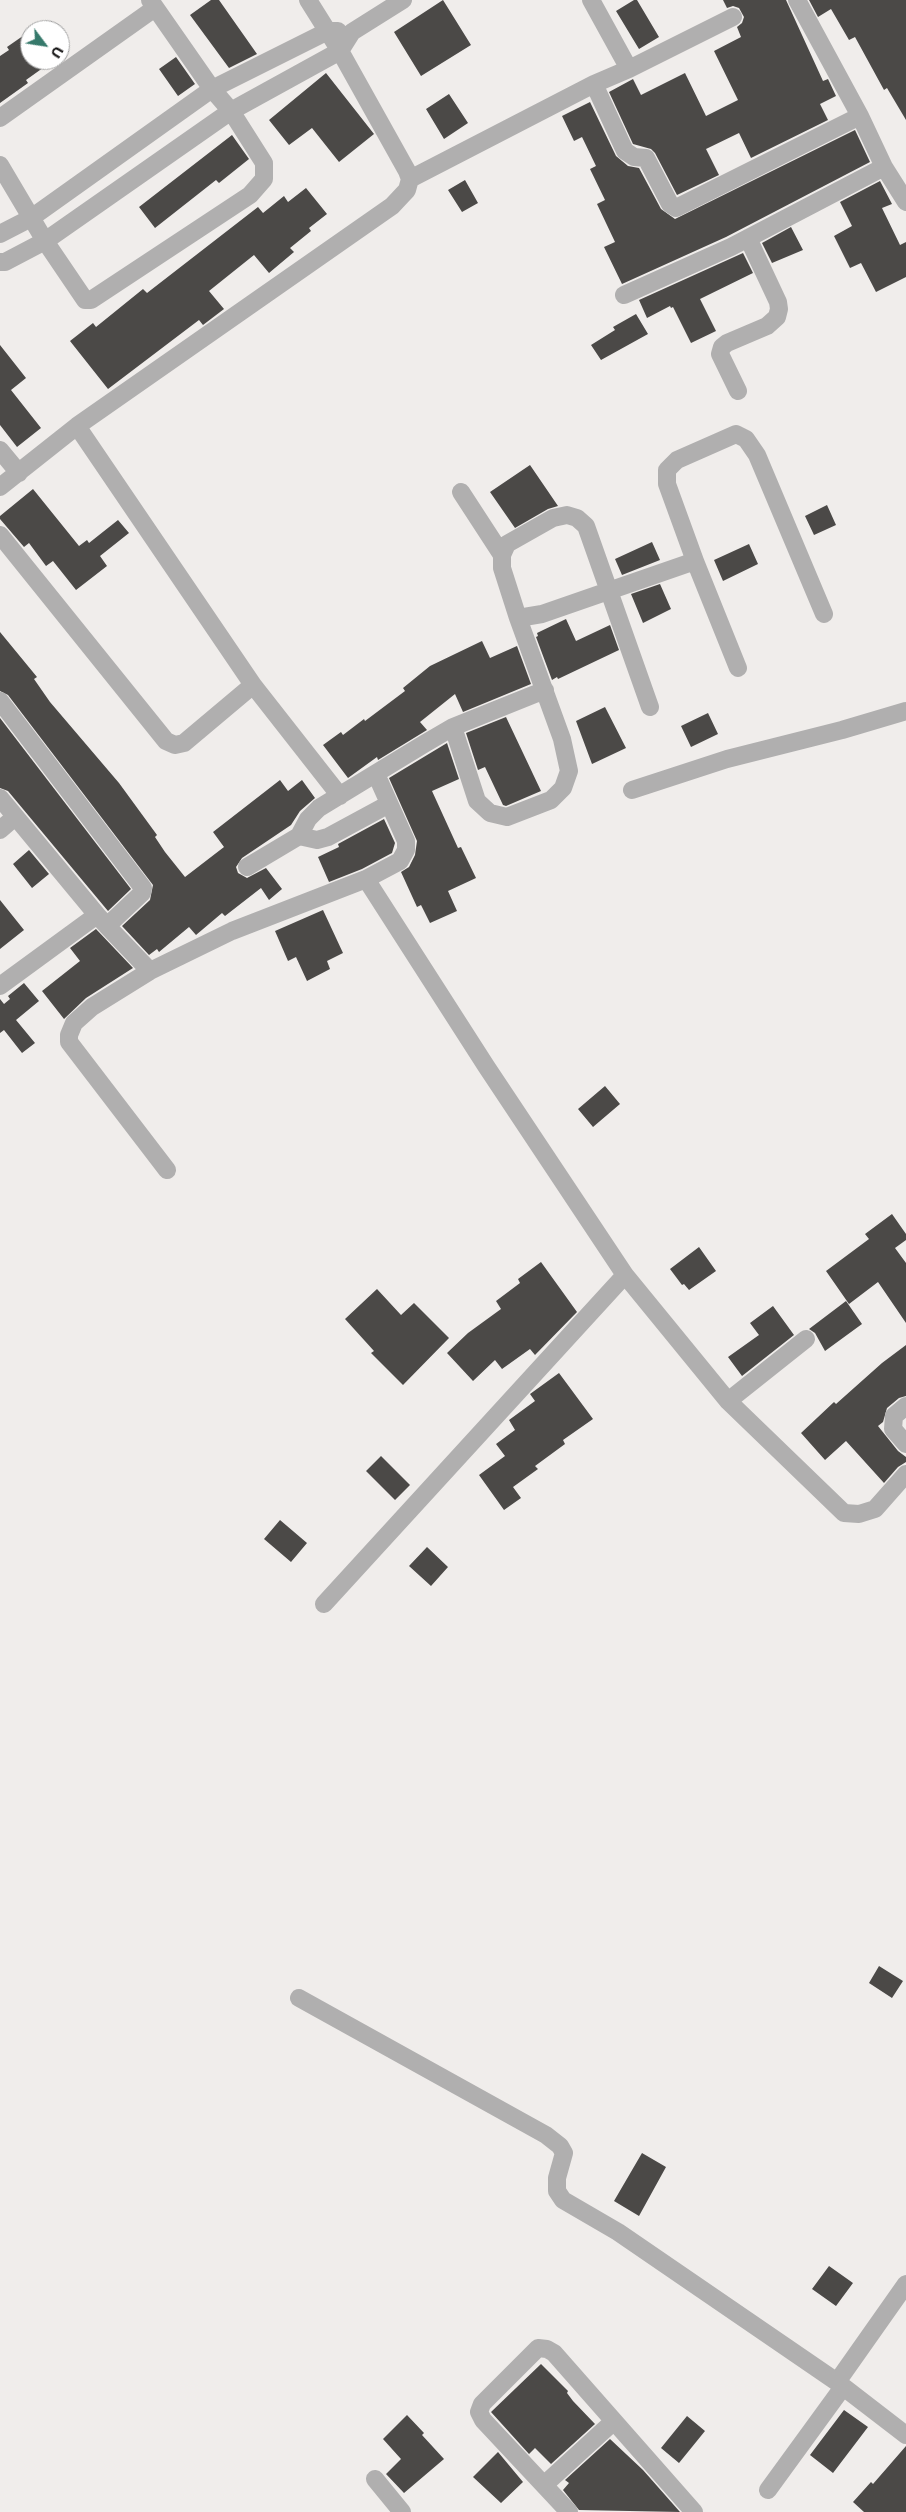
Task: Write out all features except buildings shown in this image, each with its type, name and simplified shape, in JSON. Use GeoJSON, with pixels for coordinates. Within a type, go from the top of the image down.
{"type":"FeatureCollection","features":[{"type":"Feature","properties":{"kind":"street"},"geometry":{"type":"LineString","coordinates":[[0,487],[77,426],[392,206],[407,190],[410,179],[340,51],[308,0]]}},
{"type":"Feature","properties":{"kind":"street"},"geometry":{"type":"LineString","coordinates":[[0,262],[5,262],[45,241],[231,111],[340,51],[352,32],[403,0]]}},
{"type":"Feature","properties":{"kind":"street"},"geometry":{"type":"LineString","coordinates":[[591,0],[629,69]]}},
{"type":"Feature","properties":{"kind":"street"},"geometry":{"type":"LineString","coordinates":[[797,0],[860,116],[884,167],[906,202]]}},
{"type":"Feature","properties":{"kind":"street"},"geometry":{"type":"LineString","coordinates":[[0,118],[153,4],[212,89],[231,111],[264,163],[264,179],[250,195],[91,300],[85,300],[45,241],[0,165]]}},
{"type":"Feature","properties":{"kind":"street"},"geometry":{"type":"LineString","coordinates":[[410,179],[594,84],[629,69],[733,17]]}},
{"type":"Feature","properties":{"kind":"street"},"geometry":{"type":"LineString","coordinates":[[0,234],[31,218],[212,89],[328,31],[352,32]]}},
{"type":"Feature","properties":{"kind":"street"},"geometry":{"type":"LineString","coordinates":[[594,84],[625,151],[634,157],[646,158],[670,204],[676,208],[860,116]]}},
{"type":"Feature","properties":{"kind":"street"},"geometry":{"type":"LineString","coordinates":[[624,295],[748,238],[884,167]]}},
{"type":"Feature","properties":{"kind":"street"},"geometry":{"type":"LineString","coordinates":[[738,391],[720,354],[722,347],[727,343],[767,326],[777,317],[778,309],[778,302],[748,238]]}},
{"type":"Feature","properties":{"kind":"street"},"geometry":{"type":"LineString","coordinates":[[77,426],[253,685],[340,796]]}},
{"type":"Feature","properties":{"kind":"street"},"geometry":{"type":"LineString","coordinates":[[738,668],[666,484],[667,470],[678,460],[736,434],[746,439],[757,455],[824,614]]}},
{"type":"Feature","properties":{"kind":"street"},"geometry":{"type":"LineString","coordinates":[[0,450],[19,473]]}},
{"type":"Feature","properties":{"kind":"street"},"geometry":{"type":"LineString","coordinates":[[461,492],[502,555]]}},
{"type":"Feature","properties":{"kind":"street"},"geometry":{"type":"LineString","coordinates":[[453,728],[477,801],[490,813],[507,817],[551,800],[563,788],[569,770],[562,740],[518,618],[502,568],[502,555],[507,544],[553,518],[567,515],[577,518],[586,526],[650,707]]}},
{"type":"Feature","properties":{"kind":"street"},"geometry":{"type":"LineString","coordinates":[[0,535],[166,741],[174,745],[184,743],[253,685]]}},
{"type":"Feature","properties":{"kind":"street"},"geometry":{"type":"LineString","coordinates":[[518,618],[542,614],[695,561]]}},
{"type":"Feature","properties":{"kind":"street"},"geometry":{"type":"LineString","coordinates":[[248,867],[299,836],[308,819],[319,808],[453,728],[544,690]]}},
{"type":"Feature","properties":{"kind":"street"},"geometry":{"type":"LineString","coordinates":[[0,701],[143,886],[142,893],[102,921],[0,986]]}},
{"type":"Feature","properties":{"kind":"street"},"geometry":{"type":"LineString","coordinates":[[632,790],[727,759],[842,730],[906,711]]}},
{"type":"Feature","properties":{"kind":"street"},"geometry":{"type":"LineString","coordinates":[[167,1170],[70,1042],[69,1035],[74,1023],[92,1007],[150,971],[232,931],[366,879],[400,861],[404,856],[406,841],[376,774]]}},
{"type":"Feature","properties":{"kind":"street"},"geometry":{"type":"LineString","coordinates":[[0,798],[102,921],[150,971]]}},
{"type":"Feature","properties":{"kind":"street"},"geometry":{"type":"LineString","coordinates":[[299,836],[317,840],[328,837],[389,804]]}},
{"type":"Feature","properties":{"kind":"street"},"geometry":{"type":"LineString","coordinates":[[0,830],[15,817]]}},
{"type":"Feature","properties":{"kind":"street"},"geometry":{"type":"LineString","coordinates":[[366,879],[486,1066],[626,1275],[728,1401],[844,1513],[859,1514],[875,1509],[906,1474]]}},
{"type":"Feature","properties":{"kind":"street"},"geometry":{"type":"LineString","coordinates":[[324,1604],[626,1275]]}},
{"type":"Feature","properties":{"kind":"street"},"geometry":{"type":"LineString","coordinates":[[728,1401],[806,1339]]}},
{"type":"Feature","properties":{"kind":"street"},"geometry":{"type":"LineString","coordinates":[[900,1411],[893,1429],[906,1444]]}},
{"type":"Feature","properties":{"kind":"street"},"geometry":{"type":"LineString","coordinates":[[299,1998],[546,2135],[560,2146],[564,2153],[557,2178],[557,2191],[563,2200],[618,2232],[840,2385],[906,2434]]}},
{"type":"Feature","properties":{"kind":"street"},"geometry":{"type":"LineString","coordinates":[[768,2490],[906,2284]]}},
{"type":"Feature","properties":{"kind":"street"},"geometry":{"type":"LineString","coordinates":[[570,2512],[483,2420],[479,2412],[482,2404],[538,2348],[547,2348],[554,2353],[694,2512]]}},
{"type":"Feature","properties":{"kind":"street"},"geometry":{"type":"LineString","coordinates":[[544,2485],[614,2422]]}},
{"type":"Feature","properties":{"kind":"street"},"geometry":{"type":"LineString","coordinates":[[375,2479],[402,2512]]}}]}
